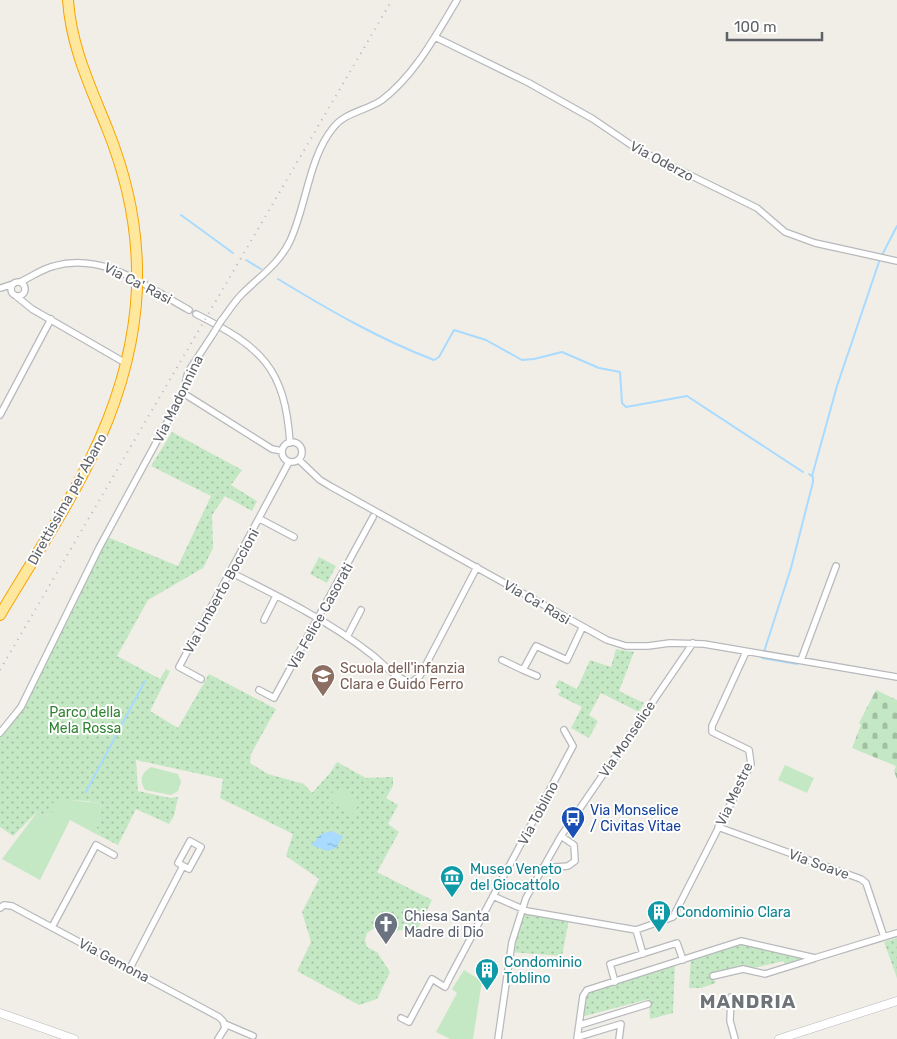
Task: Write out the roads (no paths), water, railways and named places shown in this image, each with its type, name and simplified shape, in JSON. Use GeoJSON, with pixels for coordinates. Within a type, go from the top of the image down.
{"type":"FeatureCollection","features":[{"type":"Feature","properties":{"kind":"highway","name":"Direttissima per Abano"},"geometry":{"type":"LineString","coordinates":[[0,615],[88,465],[111,417],[127,368],[134,325],[137,273],[133,216],[126,184],[108,129],[77,51],[70,23],[68,0]]}},
{"type":"Feature","properties":{"kind":"street","name":"Via Madonnina"},"geometry":{"type":"LineString","coordinates":[[0,732],[20,707],[98,548],[184,393],[188,372],[221,321],[242,294],[273,266],[290,242],[320,151],[332,128],[349,115],[382,100],[405,78],[435,37],[457,0]]}},
{"type":"Feature","properties":{"kind":"street","name":"Via Oderzo"},"geometry":{"type":"LineString","coordinates":[[435,37],[537,87],[593,119],[637,149],[756,208],[785,232],[816,243],[897,260]]}},
{"type":"Feature","properties":{"kind":"street","name":"Via Ca' Rasi"},"geometry":{"type":"LineString","coordinates":[[12,287],[55,266],[81,262],[99,264],[119,271],[189,310]]}},
{"type":"Feature","properties":{"kind":"street"},"geometry":{"type":"LineString","coordinates":[[16,296],[24,290],[28,278]]}},
{"type":"Feature","properties":{"kind":"street"},"geometry":{"type":"LineString","coordinates":[[20,282],[24,290],[25,302]]}},
{"type":"Feature","properties":{"kind":"street"},"geometry":{"type":"LineString","coordinates":[[0,288],[12,287],[16,296],[32,309],[122,361]]}},
{"type":"Feature","properties":{"kind":"street","name":"Via Ca' Rasi"},"geometry":{"type":"LineString","coordinates":[[196,314],[247,345],[270,366],[282,391],[290,442],[297,443],[302,448],[303,454],[299,460],[320,480],[582,628],[607,640],[626,646],[648,646],[670,642],[694,643],[897,677]]}},
{"type":"Feature","properties":{"kind":"street"},"geometry":{"type":"LineString","coordinates":[[0,415],[51,319]]}},
{"type":"Feature","properties":{"kind":"street"},"geometry":{"type":"LineString","coordinates":[[184,393],[272,449],[282,452]]}},
{"type":"Feature","properties":{"kind":"street"},"geometry":{"type":"LineString","coordinates":[[290,442],[282,452],[285,459],[289,462],[299,460]]}},
{"type":"Feature","properties":{"kind":"street","name":"Via Umberto Boccioni"},"geometry":{"type":"LineString","coordinates":[[201,680],[179,667],[289,462]]}},
{"type":"Feature","properties":{"kind":"street","name":"Via Felice Casorati"},"geometry":{"type":"LineString","coordinates":[[259,690],[274,698],[373,517]]}},
{"type":"Feature","properties":{"kind":"street","name":"Via Umberto Boccioni"},"geometry":{"type":"LineString","coordinates":[[260,519],[294,537]]}},
{"type":"Feature","properties":{"kind":"street"},"geometry":{"type":"LineString","coordinates":[[801,660],[836,566]]}},
{"type":"Feature","properties":{"kind":"street"},"geometry":{"type":"LineString","coordinates":[[230,572],[347,637],[398,676],[408,681],[418,680],[477,567]]}},
{"type":"Feature","properties":{"kind":"street"},"geometry":{"type":"LineString","coordinates":[[264,620],[276,596]]}},
{"type":"Feature","properties":{"kind":"street"},"geometry":{"type":"LineString","coordinates":[[347,637],[361,610]]}},
{"type":"Feature","properties":{"kind":"street"},"geometry":{"type":"LineString","coordinates":[[523,670],[536,646],[567,660],[582,628]]}},
{"type":"Feature","properties":{"kind":"street","name":"Via Monselice"},"geometry":{"type":"LineString","coordinates":[[498,1039],[512,942],[522,910],[542,868],[561,836],[694,643]]}},
{"type":"Feature","properties":{"kind":"street","name":"Via Mestre"},"geometry":{"type":"LineString","coordinates":[[522,910],[636,930],[673,917],[751,764],[749,750],[712,732],[712,726],[746,652]]}},
{"type":"Feature","properties":{"kind":"street"},"geometry":{"type":"LineString","coordinates":[[502,660],[537,676]]}},
{"type":"Feature","properties":{"kind":"street","name":"Via Toblino"},"geometry":{"type":"LineString","coordinates":[[401,1018],[409,1022],[432,980],[445,986],[573,746],[564,730]]}},
{"type":"Feature","properties":{"kind":"street","name":"Via Soave"},"geometry":{"type":"LineString","coordinates":[[718,827],[861,879],[866,883],[884,936]]}},
{"type":"Feature","properties":{"kind":"street"},"geometry":{"type":"LineString","coordinates":[[542,868],[568,866],[575,861],[574,845],[561,836]]}},
{"type":"Feature","properties":{"kind":"street"},"geometry":{"type":"LineString","coordinates":[[190,841],[200,847],[189,869],[183,866],[178,863],[190,841]]}},
{"type":"Feature","properties":{"kind":"street"},"geometry":{"type":"LineString","coordinates":[[52,927],[96,845],[114,855]]}},
{"type":"Feature","properties":{"kind":"street"},"geometry":{"type":"LineString","coordinates":[[130,968],[183,866]]}},
{"type":"Feature","properties":{"kind":"street"},"geometry":{"type":"LineString","coordinates":[[493,896],[522,910]]}},
{"type":"Feature","properties":{"kind":"street","name":"Via Gemona"},"geometry":{"type":"LineString","coordinates":[[0,908],[4,905],[12,906],[130,968],[218,1018],[225,1024],[254,1036]]}},
{"type":"Feature","properties":{"kind":"street"},"geometry":{"type":"LineString","coordinates":[[636,930],[643,954]]}},
{"type":"Feature","properties":{"kind":"street"},"geometry":{"type":"LineString","coordinates":[[713,976],[743,969],[765,974],[897,933]]}},
{"type":"Feature","properties":{"kind":"street"},"geometry":{"type":"LineString","coordinates":[[621,1024],[578,1038],[583,996],[587,990],[741,941],[815,958]]}},
{"type":"Feature","properties":{"kind":"street"},"geometry":{"type":"LineString","coordinates":[[615,982],[610,964],[677,943],[683,960]]}},
{"type":"Feature","properties":{"kind":"street"},"geometry":{"type":"LineString","coordinates":[[732,997],[730,1021],[735,1039]]}},
{"type":"Feature","properties":{"kind":"street"},"geometry":{"type":"LineString","coordinates":[[779,1039],[897,1001]]}},
{"type":"Feature","properties":{"kind":"street"},"geometry":{"type":"LineString","coordinates":[[580,1024],[648,1004]]}},
{"type":"Feature","properties":{"kind":"street"},"geometry":{"type":"LineString","coordinates":[[619,1039],[622,1012]]}},
{"type":"Feature","properties":{"kind":"street"},"geometry":{"type":"LineString","coordinates":[[0,1013],[74,1039]]}},
{"type":"Feature","properties":{"kind":"street"},"geometry":{"type":"LineString","coordinates":[[218,1039],[224,1031],[225,1024]]}},
{"type":"Feature","properties":{"kind":"water"},"geometry":{"type":"Polygon","coordinates":[[[331,831],[343,836],[336,848],[327,851],[311,845],[321,834],[331,831]]]}},
{"type":"Feature","properties":{"kind":"waterway"},"geometry":{"type":"LineString","coordinates":[[181,215],[233,253]]}},
{"type":"Feature","properties":{"kind":"waterway"},"geometry":{"type":"LineString","coordinates":[[812,476],[837,386],[880,259],[897,226]]}},
{"type":"Feature","properties":{"kind":"waterway"},"geometry":{"type":"LineString","coordinates":[[246,260],[261,269]]}},
{"type":"Feature","properties":{"kind":"waterway"},"geometry":{"type":"LineString","coordinates":[[278,279],[354,323],[434,360],[439,357],[454,330],[486,340],[522,360],[562,352],[599,368],[620,372],[622,403],[626,407],[687,396],[803,472]]}},
{"type":"Feature","properties":{"kind":"waterway"},"geometry":{"type":"LineString","coordinates":[[797,664],[762,658],[791,568],[813,482],[813,477],[809,474]]}},
{"type":"Feature","properties":{"kind":"waterway"},"geometry":{"type":"LineString","coordinates":[[86,792],[145,681]]}},
{"type":"Feature","properties":{"kind":"railway"},"geometry":{"type":"LineString","coordinates":[[0,670],[392,0]]}},
{"type":"Feature","properties":{"kind":"place","name":"Scuola dell'infanzia Clara e Guido Ferro"},"geometry":{"type":"Point","coordinates":[323,697]}},
{"type":"Feature","properties":{"kind":"place","name":"Via Monselice / Civitas Vitae"},"geometry":{"type":"Point","coordinates":[573,839]}},
{"type":"Feature","properties":{"kind":"place","name":"Museo Veneto del Giocattolo"},"geometry":{"type":"Point","coordinates":[452,898]}},
{"type":"Feature","properties":{"kind":"place","name":"Condominio Clara"},"geometry":{"type":"Point","coordinates":[659,933]}},
{"type":"Feature","properties":{"kind":"place","name":"Chiesa Santa Madre di Dio"},"geometry":{"type":"Point","coordinates":[386,945]}},
{"type":"Feature","properties":{"kind":"place","name":"Condominio Toblino"},"geometry":{"type":"Point","coordinates":[487,991]}},
{"type":"Feature","properties":{"kind":"district","name":"MANDRIA"},"geometry":{"type":"Point","coordinates":[748,1001]}},
{"type":"Feature","properties":{"kind":"park label","name":"Parco della Mela Rossa"},"geometry":{"type":"Point","coordinates":[85,720]}}]}
